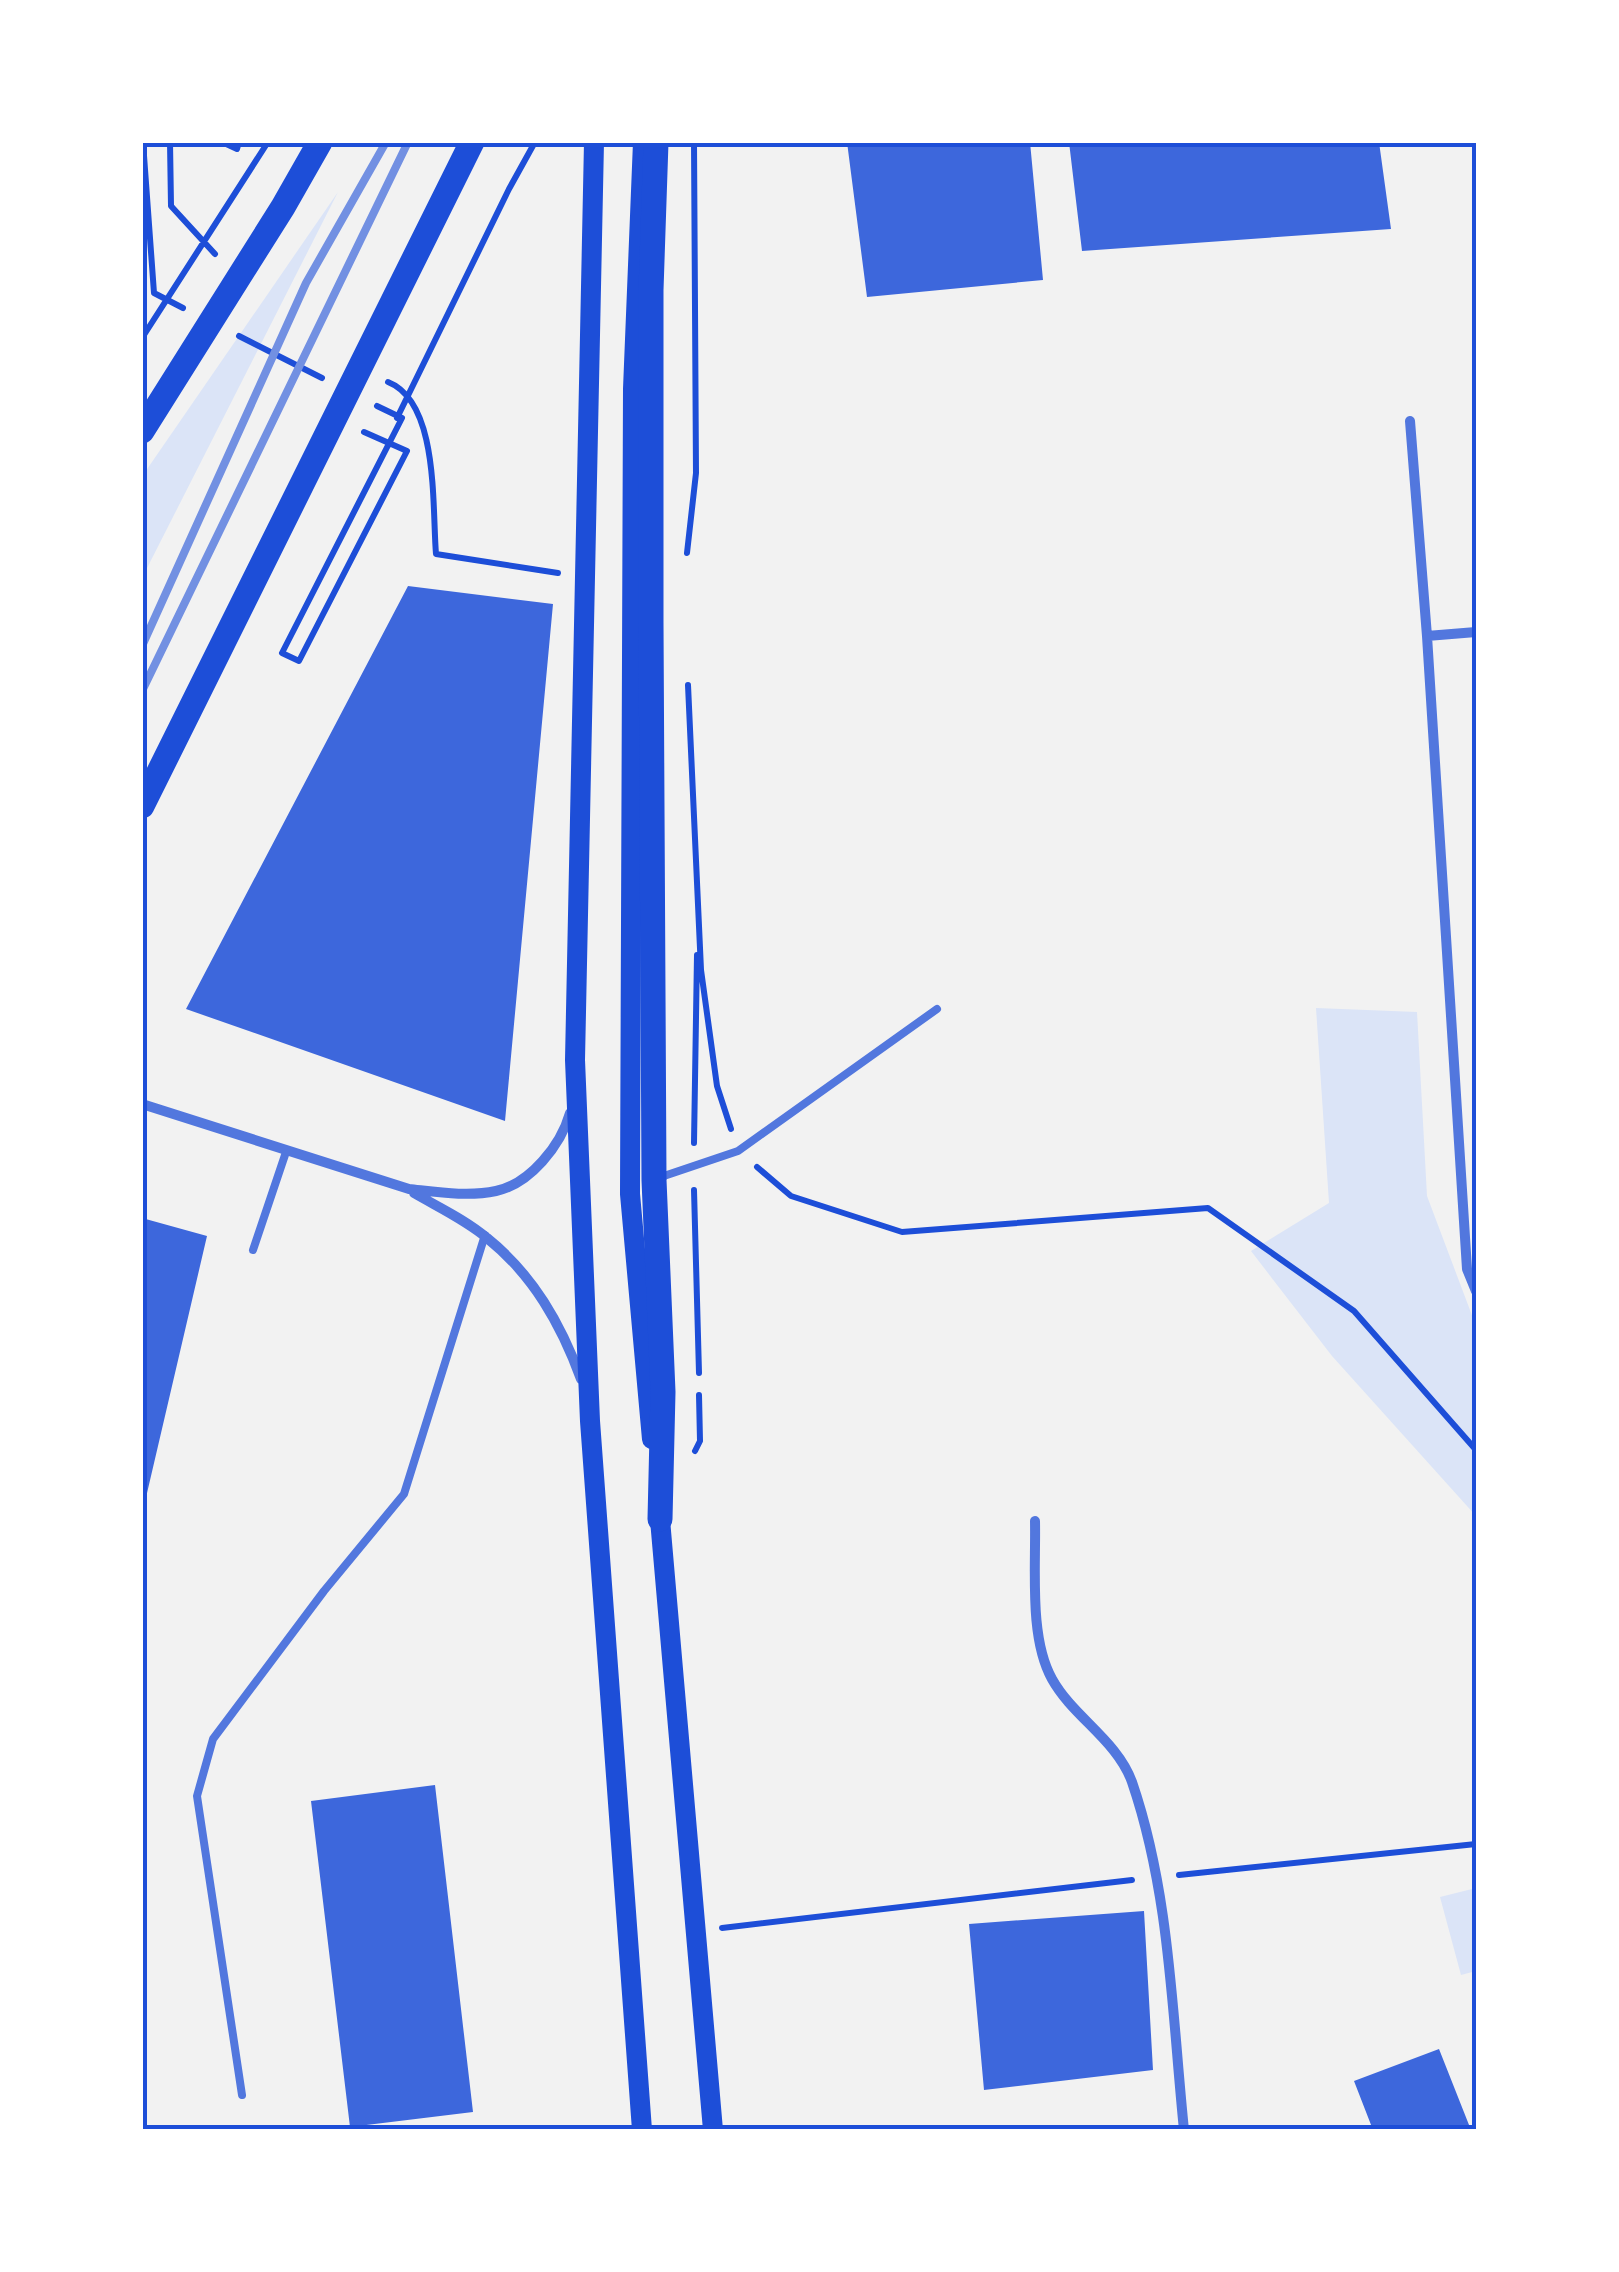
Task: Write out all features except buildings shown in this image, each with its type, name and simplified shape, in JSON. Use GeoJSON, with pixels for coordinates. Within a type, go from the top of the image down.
{"type":"FeatureCollection","features":[{"type":"Feature","properties":{"kind":"main road"},"geometry":{"type":"LineString","coordinates":[[142,431],[320,142]]}},
{"type":"Feature","properties":{"kind":"main road"},"geometry":{"type":"LineString","coordinates":[[142,806],[472,142]]}},
{"type":"Feature","properties":{"kind":"main road"},"geometry":{"type":"LineString","coordinates":[[594,142],[575,1060],[590,1420],[642,2130]]}},
{"type":"Feature","properties":{"kind":"main road"},"geometry":{"type":"LineString","coordinates":[[643,142],[633,390],[630,1194],[713,2130]]}},
{"type":"Feature","properties":{"kind":"main road"},"geometry":{"type":"LineString","coordinates":[[656,142],[652,584],[654,1180],[663,1392],[660,1519]]}},
{"type":"Feature","properties":{"kind":"street"},"geometry":{"type":"LineString","coordinates":[[1410,421],[1467,1269],[1476,1291]]}},
{"type":"Feature","properties":{"kind":"street"},"geometry":{"type":"LineString","coordinates":[[1427,636],[1476,632]]}},
{"type":"Feature","properties":{"kind":"street"},"geometry":{"type":"LineString","coordinates":[[142,1104],[409,1190],[452,1194],[500,1191],[528,1174],[552,1151],[568,1122],[577,1090]]}},
{"type":"Feature","properties":{"kind":"street"},"geometry":{"type":"LineString","coordinates":[[409,1190],[485,1235],[526,1276],[566,1337],[581,1378],[590,1420]]}},
{"type":"Feature","properties":{"kind":"street"},"geometry":{"type":"LineString","coordinates":[[1035,1521],[1038,1644],[1052,1680],[1123,1763],[1159,1877],[1184,2130]]}},
{"type":"Feature","properties":{"kind":"lane"},"geometry":{"type":"LineString","coordinates":[[654,1180],[738,1151],[937,1009]]}},
{"type":"Feature","properties":{"kind":"lane"},"geometry":{"type":"LineString","coordinates":[[254,1250],[286,1152]]}},
{"type":"Feature","properties":{"kind":"lane"},"geometry":{"type":"LineString","coordinates":[[242,2095],[197,1796],[213,1739],[324,1591],[404,1494],[485,1235]]}},
{"type":"Feature","properties":{"kind":"path"},"geometry":{"type":"LineString","coordinates":[[170,142],[170,206],[238,280]]}},
{"type":"Feature","properties":{"kind":"path"},"geometry":{"type":"LineString","coordinates":[[222,142],[237,149],[239,142]]}},
{"type":"Feature","properties":{"kind":"path"},"geometry":{"type":"LineString","coordinates":[[142,338],[268,142]]}},
{"type":"Feature","properties":{"kind":"path"},"geometry":{"type":"LineString","coordinates":[[386,442],[535,142]]}},
{"type":"Feature","properties":{"kind":"path"},"geometry":{"type":"LineString","coordinates":[[652,584],[683,589],[696,472],[694,142]]}},
{"type":"Feature","properties":{"kind":"path"},"geometry":{"type":"LineString","coordinates":[[359,371],[400,387],[415,402],[426,428],[436,554],[569,574]]}},
{"type":"Feature","properties":{"kind":"path"},"geometry":{"type":"LineString","coordinates":[[336,419],[407,451]]}},
{"type":"Feature","properties":{"kind":"path"},"geometry":{"type":"LineString","coordinates":[[687,666],[702,970],[717,1086],[738,1151],[791,1196],[902,1232],[1208,1208],[1354,1311],[1476,1450]]}},
{"type":"Feature","properties":{"kind":"path"},"geometry":{"type":"LineString","coordinates":[[692,1456],[700,1440],[694,1166],[698,896]]}},
{"type":"Feature","properties":{"kind":"path"},"geometry":{"type":"LineString","coordinates":[[696,1932],[1476,1844]]}},
{"type":"Feature","properties":{"kind":"shaded area"},"geometry":{"type":"Polygon","coordinates":[[[338,192],[143,576],[143,475],[338,192]]]}},
{"type":"Feature","properties":{"kind":"shaded area"},"geometry":{"type":"Polygon","coordinates":[[[1316,1008],[1417,1012],[1427,1196],[1476,1326],[1476,1516],[1332,1356],[1251,1251],[1329,1203],[1316,1008]]]}},
{"type":"Feature","properties":{"kind":"shaded area"},"geometry":{"type":"Polygon","coordinates":[[[1476,1888],[1476,1971],[1461,1975],[1440,1897],[1476,1888]]]}},
{"type":"Feature","properties":{"kind":"railway"},"geometry":{"type":"LineString","coordinates":[[142,646],[306,283],[386,142]]}},
{"type":"Feature","properties":{"kind":"railway"},"geometry":{"type":"LineString","coordinates":[[142,691],[408,142]]}}]}
